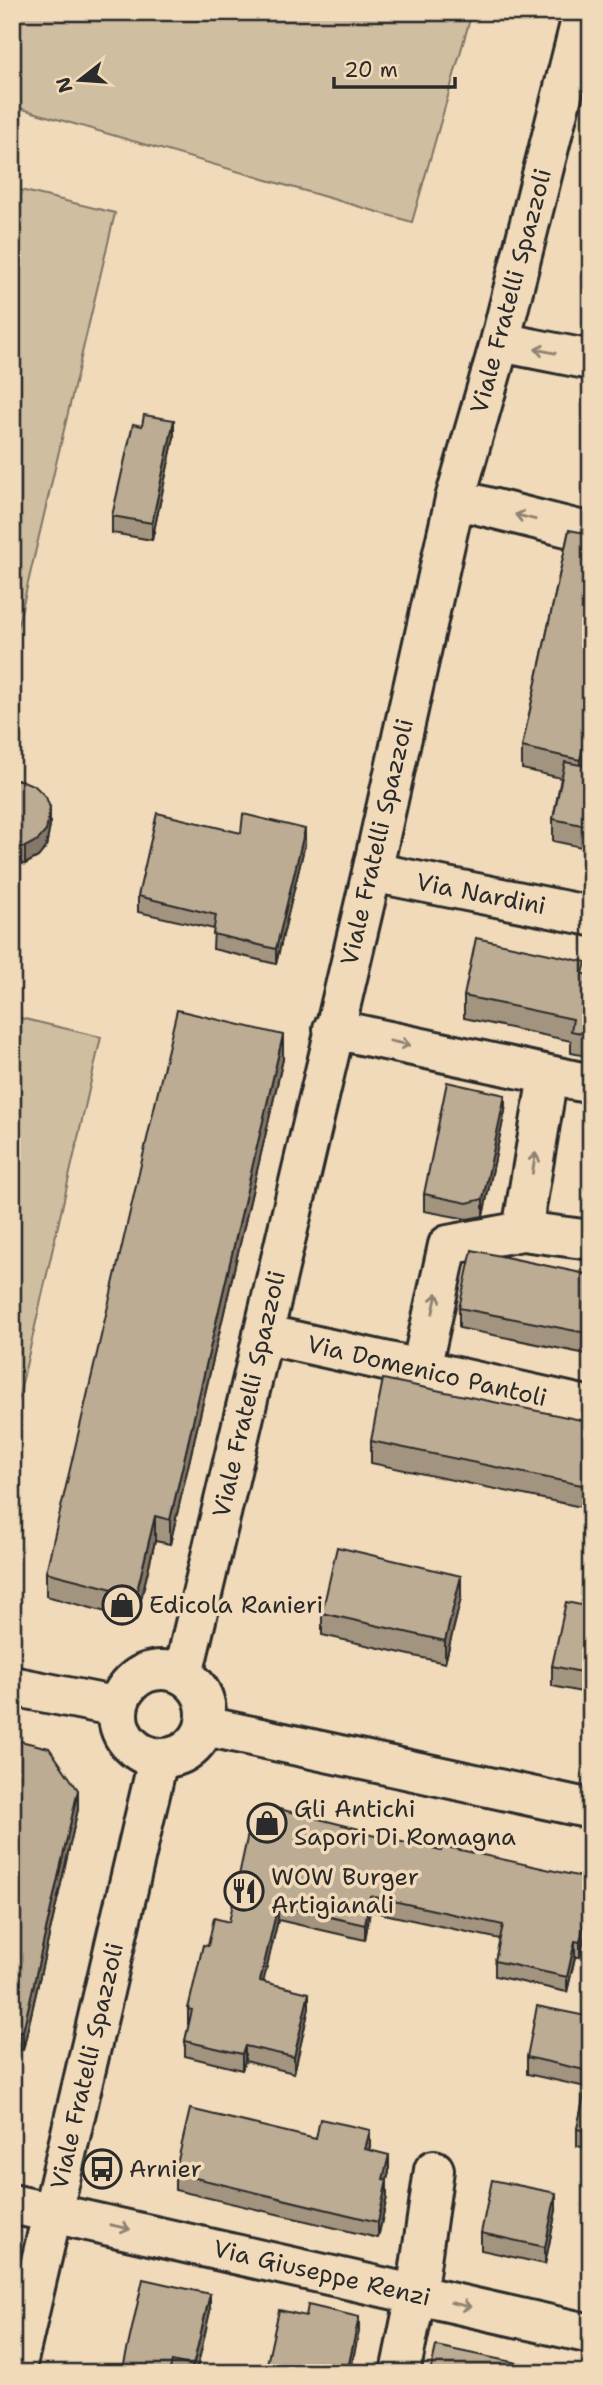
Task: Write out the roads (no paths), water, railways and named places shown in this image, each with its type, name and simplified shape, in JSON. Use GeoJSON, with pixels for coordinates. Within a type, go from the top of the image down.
{"type":"FeatureCollection","features":[{"type":"Feature","properties":{"kind":"street","name":"Viale Fratelli Spazzoli"},"geometry":{"type":"LineString","coordinates":[[183,1675],[372,872],[454,499],[500,342],[584,25]]}},
{"type":"Feature","properties":{"kind":"street"},"geometry":{"type":"LineString","coordinates":[[500,342],[591,360]]}},
{"type":"Feature","properties":{"kind":"street"},"geometry":{"type":"LineString","coordinates":[[454,499],[591,533]]}},
{"type":"Feature","properties":{"kind":"street","name":"Via Nardini"},"geometry":{"type":"LineString","coordinates":[[372,872],[591,916]]}},
{"type":"Feature","properties":{"kind":"street"},"geometry":{"type":"LineString","coordinates":[[333,1029],[591,1084]]}},
{"type":"Feature","properties":{"kind":"street"},"geometry":{"type":"LineString","coordinates":[[522,1231],[548,1076]]}},
{"type":"Feature","properties":{"kind":"street"},"geometry":{"type":"LineString","coordinates":[[421,1369],[448,1245],[522,1231],[591,1240]]}},
{"type":"Feature","properties":{"kind":"street","name":"Via Domenico Pantoli"},"geometry":{"type":"LineString","coordinates":[[263,1334],[591,1407]]}},
{"type":"Feature","properties":{"kind":"street"},"geometry":{"type":"LineString","coordinates":[[156,1670],[183,1675],[195,1684],[203,1697],[205,1726],[189,1750],[177,1756],[158,1760],[134,1749],[119,1723],[118,1707],[123,1694],[143,1675],[156,1670]]}},
{"type":"Feature","properties":{"kind":"street"},"geometry":{"type":"LineString","coordinates":[[12,1686],[118,1707]]}},
{"type":"Feature","properties":{"kind":"street"},"geometry":{"type":"LineString","coordinates":[[205,1726],[591,1809]]}},
{"type":"Feature","properties":{"kind":"street","name":"Viale Fratelli Spazzoli"},"geometry":{"type":"LineString","coordinates":[[15,2373],[158,1760]]}},
{"type":"Feature","properties":{"kind":"street"},"geometry":{"type":"LineString","coordinates":[[400,2373],[416,2295],[434,2170]]}},
{"type":"Feature","properties":{"kind":"street","name":"Via Giuseppe Renzi"},"geometry":{"type":"LineString","coordinates":[[12,2204],[591,2334]]}},
{"type":"Feature","properties":{"kind":"place","name":"Edicola Ranieri"},"geometry":{"type":"Point","coordinates":[122,1605]}},
{"type":"Feature","properties":{"kind":"place","name":"Gli Antichi Sapori Di Romagna"},"geometry":{"type":"Point","coordinates":[267,1823]}},
{"type":"Feature","properties":{"kind":"place","name":"WOW Burger Artigianali"},"geometry":{"type":"Point","coordinates":[244,1891]}},
{"type":"Feature","properties":{"kind":"place","name":"Arnier"},"geometry":{"type":"Point","coordinates":[102,2169]}}]}
